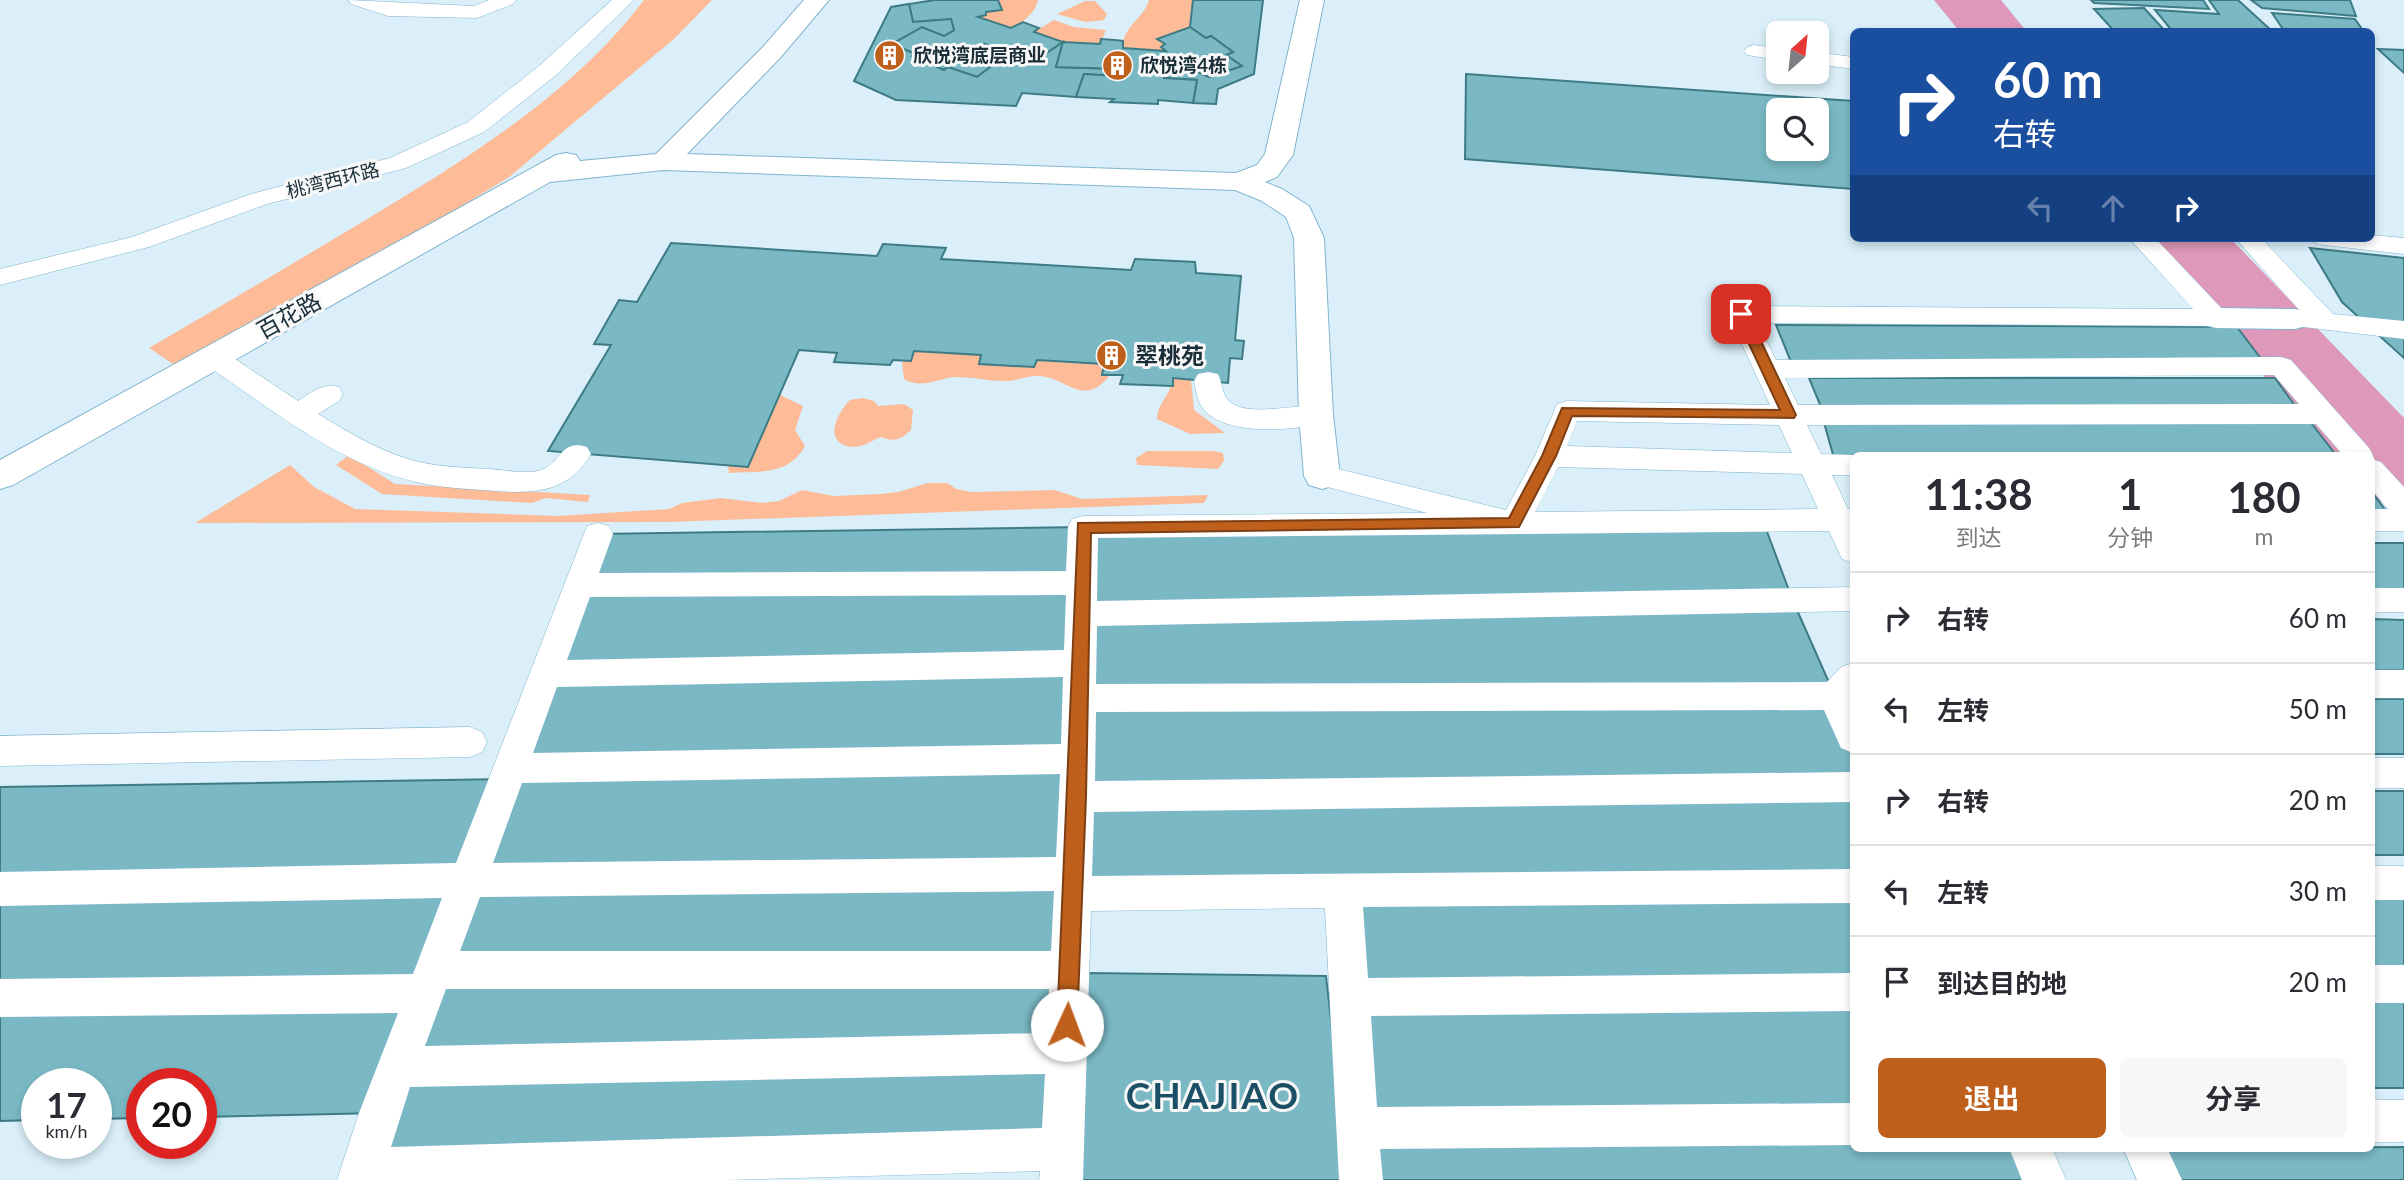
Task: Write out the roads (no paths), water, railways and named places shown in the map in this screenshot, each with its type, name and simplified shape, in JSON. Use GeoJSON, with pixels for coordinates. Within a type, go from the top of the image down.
{"type":"FeatureCollection","features":[{"type":"Feature","properties":{"kind":"street"},"geometry":{"type":"LineString","coordinates":[[664,162],[771,53],[817,0]]}},
{"type":"Feature","properties":{"kind":"street"},"geometry":{"type":"LineString","coordinates":[[1239,182],[1266,171],[1279,155],[1312,0]]}},
{"type":"Feature","properties":{"kind":"street","name":"百花路"},"geometry":{"type":"LineString","coordinates":[[0,476],[577,155]]}},
{"type":"Feature","properties":{"kind":"street"},"geometry":{"type":"LineString","coordinates":[[544,174],[664,162],[1239,182],[1272,195],[1299,212],[1310,238],[1316,415],[1321,476]]}},
{"type":"Feature","properties":{"kind":"street"},"geometry":{"type":"LineString","coordinates":[[2216,318],[2310,320]]}},
{"type":"Feature","properties":{"kind":"lane"},"geometry":{"type":"LineString","coordinates":[[358,0],[388,10],[477,12],[506,0]]}},
{"type":"Feature","properties":{"kind":"lane","name":"桃湾西环路"},"geometry":{"type":"LineString","coordinates":[[0,277],[140,242],[259,199],[398,163],[476,127],[547,71],[624,0]]}},
{"type":"Feature","properties":{"kind":"lane"},"geometry":{"type":"LineString","coordinates":[[1754,51],[1766,52]]}},
{"type":"Feature","properties":{"kind":"lane"},"geometry":{"type":"LineString","coordinates":[[1829,60],[1850,63]]}},
{"type":"Feature","properties":{"kind":"lane"},"geometry":{"type":"LineString","coordinates":[[2145,242],[2216,318]]}},
{"type":"Feature","properties":{"kind":"lane"},"geometry":{"type":"LineString","coordinates":[[2250,242],[2310,320],[2404,330]]}},
{"type":"Feature","properties":{"kind":"lane"},"geometry":{"type":"LineString","coordinates":[[2364,242],[2404,246]]}},
{"type":"Feature","properties":{"kind":"lane"},"geometry":{"type":"LineString","coordinates":[[1850,538],[1846,520],[1813,465],[1741,314],[2216,318]]}},
{"type":"Feature","properties":{"kind":"lane"},"geometry":{"type":"LineString","coordinates":[[213,358],[335,437],[402,468],[440,476],[534,484],[555,478],[577,454]]}},
{"type":"Feature","properties":{"kind":"lane"},"geometry":{"type":"LineString","coordinates":[[1768,369],[2281,366],[2356,452]]}},
{"type":"Feature","properties":{"kind":"lane"},"geometry":{"type":"LineString","coordinates":[[1208,381],[1213,403],[1230,416],[1262,419],[1316,415]]}},
{"type":"Feature","properties":{"kind":"lane"},"geometry":{"type":"LineString","coordinates":[[299,413],[329,394]]}},
{"type":"Feature","properties":{"kind":"lane"},"geometry":{"type":"LineString","coordinates":[[1514,523],[1549,456],[1567,411],[1789,415],[2322,414]]}},
{"type":"Feature","properties":{"kind":"lane"},"geometry":{"type":"LineString","coordinates":[[1549,456],[1850,465]]}},
{"type":"Feature","properties":{"kind":"lane"},"geometry":{"type":"LineString","coordinates":[[2375,474],[2404,507]]}},
{"type":"Feature","properties":{"kind":"lane"},"geometry":{"type":"LineString","coordinates":[[1321,476],[1514,523]]}},
{"type":"Feature","properties":{"kind":"lane"},"geometry":{"type":"LineString","coordinates":[[598,534],[400,1067],[380,1113],[361,1175],[1062,1165],[1077,797],[1083,527],[1846,520]]}},
{"type":"Feature","properties":{"kind":"lane"},"geometry":{"type":"LineString","coordinates":[[2375,520],[2404,520]]}},
{"type":"Feature","properties":{"kind":"lane"},"geometry":{"type":"LineString","coordinates":[[579,585],[1081,598],[1850,600]]}},
{"type":"Feature","properties":{"kind":"lane"},"geometry":{"type":"LineString","coordinates":[[2375,600],[2404,600]]}},
{"type":"Feature","properties":{"kind":"lane"},"geometry":{"type":"LineString","coordinates":[[546,674],[1079,663]]}},
{"type":"Feature","properties":{"kind":"lane"},"geometry":{"type":"LineString","coordinates":[[2375,684],[2404,684]]}},
{"type":"Feature","properties":{"kind":"lane"},"geometry":{"type":"LineString","coordinates":[[1078,698],[1844,686],[1850,721]]}},
{"type":"Feature","properties":{"kind":"lane"},"geometry":{"type":"LineString","coordinates":[[0,751],[470,743]]}},
{"type":"Feature","properties":{"kind":"lane"},"geometry":{"type":"LineString","coordinates":[[511,768],[1076,759]]}},
{"type":"Feature","properties":{"kind":"lane"},"geometry":{"type":"LineString","coordinates":[[2375,773],[2404,773]]}},
{"type":"Feature","properties":{"kind":"lane"},"geometry":{"type":"LineString","coordinates":[[1077,797],[1850,787]]}},
{"type":"Feature","properties":{"kind":"lane"},"geometry":{"type":"LineString","coordinates":[[0,888],[469,880],[1073,884],[1343,890],[1850,886]]}},
{"type":"Feature","properties":{"kind":"lane"},"geometry":{"type":"LineString","coordinates":[[2375,883],[2404,883]]}},
{"type":"Feature","properties":{"kind":"lane"},"geometry":{"type":"LineString","coordinates":[[1343,890],[1362,1180]]}},
{"type":"Feature","properties":{"kind":"lane"},"geometry":{"type":"LineString","coordinates":[[0,998],[432,981],[1070,970]]}},
{"type":"Feature","properties":{"kind":"lane"},"geometry":{"type":"LineString","coordinates":[[2375,984],[2404,984]]}},
{"type":"Feature","properties":{"kind":"lane"},"geometry":{"type":"LineString","coordinates":[[1350,997],[1850,992]]}},
{"type":"Feature","properties":{"kind":"lane"},"geometry":{"type":"LineString","coordinates":[[400,1067],[1066,1053]]}},
{"type":"Feature","properties":{"kind":"lane"},"geometry":{"type":"LineString","coordinates":[[2375,1121],[2404,1121]]}},
{"type":"Feature","properties":{"kind":"lane"},"geometry":{"type":"LineString","coordinates":[[1358,1128],[1850,1124]]}},
{"type":"Feature","properties":{"kind":"lane"},"geometry":{"type":"LineString","coordinates":[[2032,1152],[2044,1180]]}},
{"type":"Feature","properties":{"kind":"lane"},"geometry":{"type":"LineString","coordinates":[[2146,1152],[2160,1180]]}},
{"type":"Feature","properties":{"kind":"waterway"},"geometry":{"type":"LineString","coordinates":[[1966,0],[1991,28]]}},
{"type":"Feature","properties":{"kind":"waterway"},"geometry":{"type":"LineString","coordinates":[[2190,242],[2404,475]]}},
{"type":"Feature","properties":{"kind":"place","name":"欣悦湾底层商业"},"geometry":{"type":"Point","coordinates":[890,55]}},
{"type":"Feature","properties":{"kind":"place","name":"欣悦湾4栋"},"geometry":{"type":"Point","coordinates":[1117,65]}},
{"type":"Feature","properties":{"kind":"place","name":"翠桃苑"},"geometry":{"type":"Point","coordinates":[1112,356]}},
{"type":"Feature","properties":{"kind":"district","name":"CHAJIAO"},"geometry":{"type":"Point","coordinates":[1213,1096]}}]}
